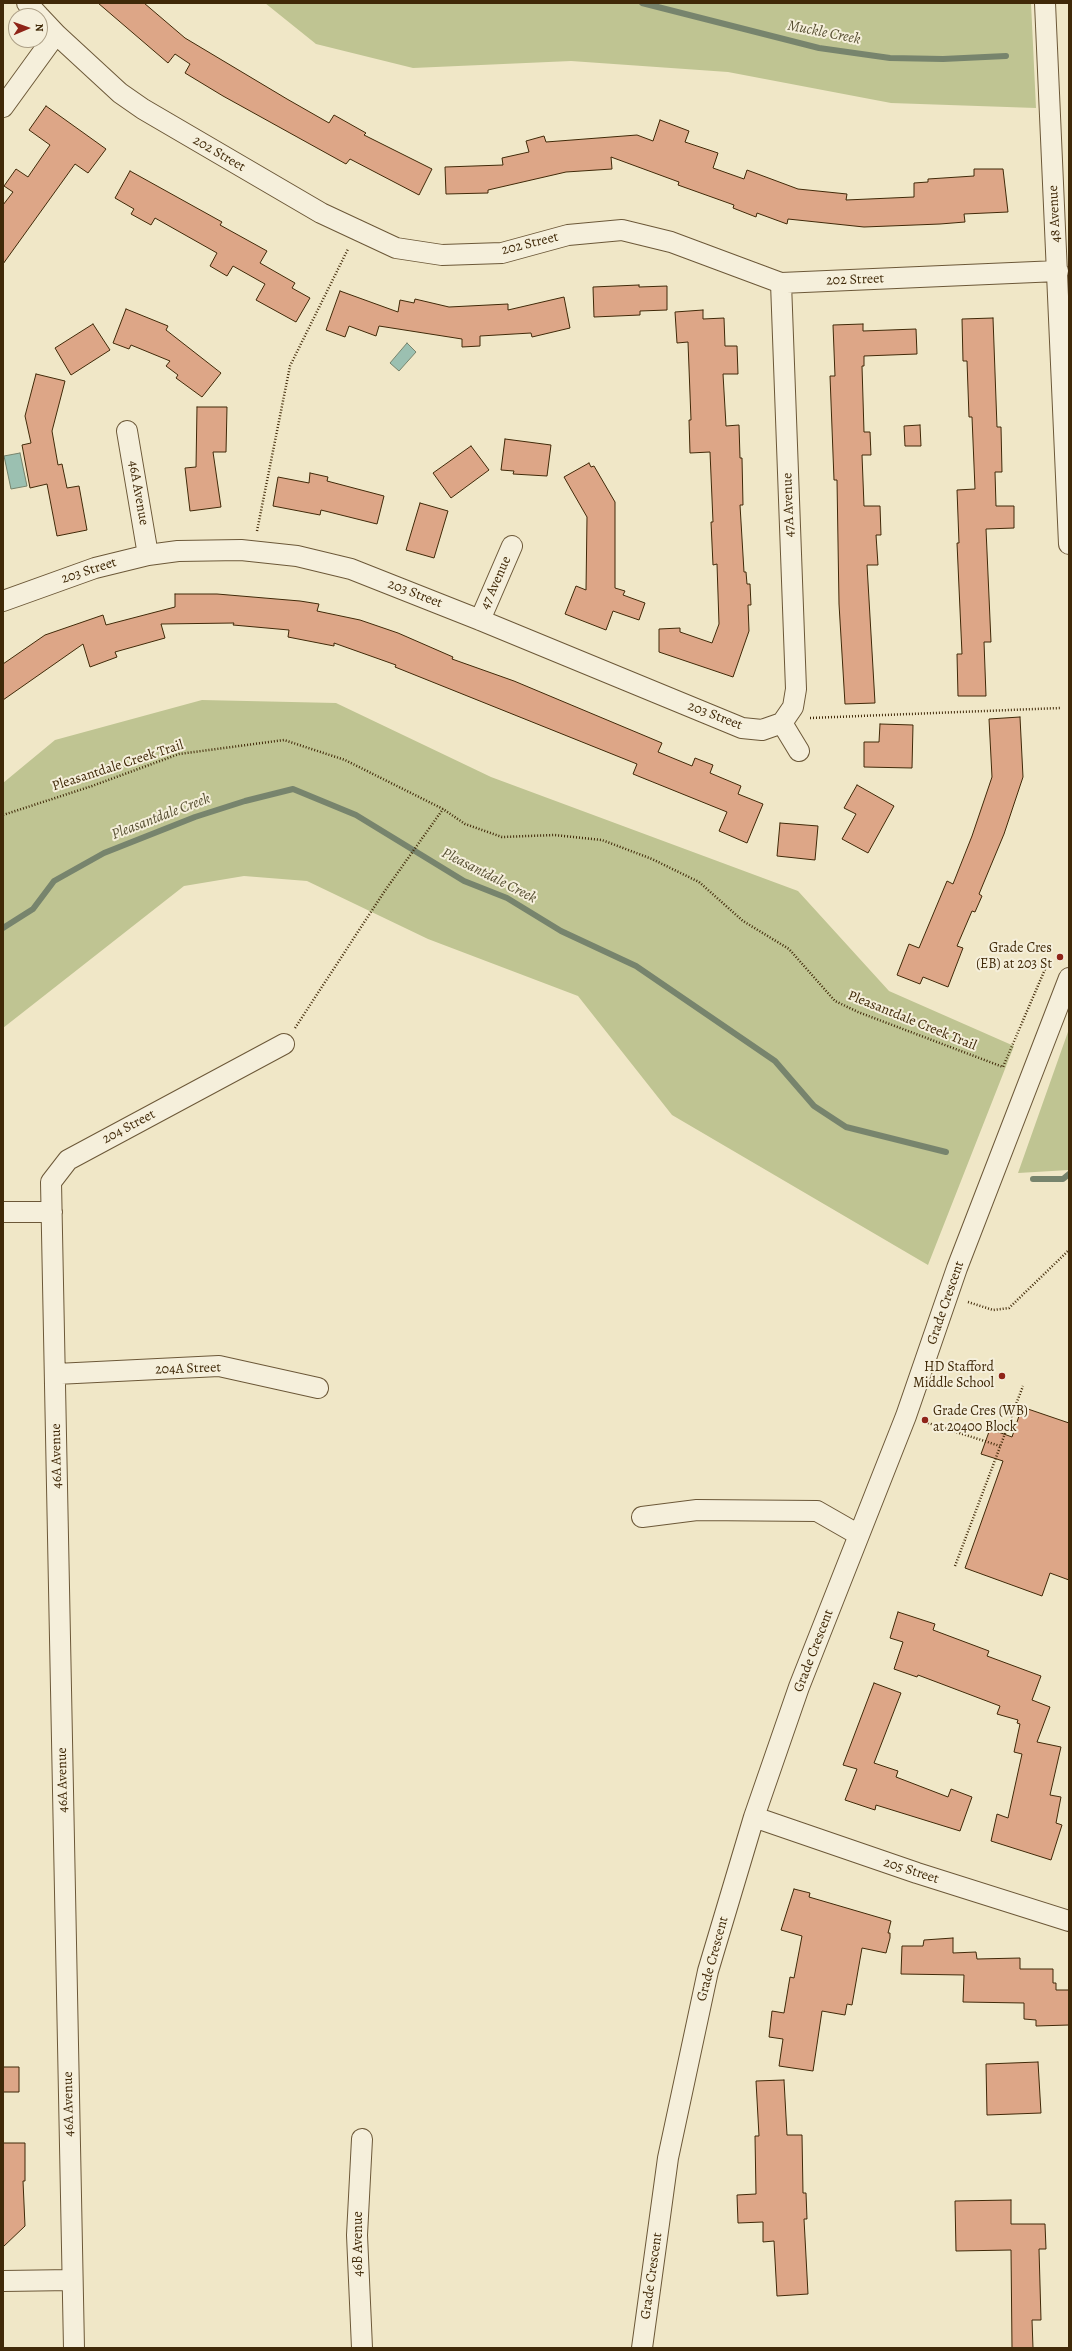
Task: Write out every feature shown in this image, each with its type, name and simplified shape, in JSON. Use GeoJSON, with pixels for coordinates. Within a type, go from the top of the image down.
{"type":"FeatureCollection","features":[{"type":"Feature","properties":{"kind":"street","name":"48 Avenue"},"geometry":{"type":"LineString","coordinates":[[1045,3],[1069,544]]}},
{"type":"Feature","properties":{"kind":"street","name":"202 Street"},"geometry":{"type":"LineString","coordinates":[[48,25],[120,93],[142,109],[321,213],[396,248],[442,254],[502,253],[568,235],[622,230],[671,242],[781,283],[1058,271]]}},
{"type":"Feature","properties":{"kind":"street"},"geometry":{"type":"LineString","coordinates":[[3,107],[56,34]]}},
{"type":"Feature","properties":{"kind":"street","name":"47A Avenue"},"geometry":{"type":"LineString","coordinates":[[781,283],[796,689],[793,707],[782,723]]}},
{"type":"Feature","properties":{"kind":"street","name":"46A Avenue"},"geometry":{"type":"LineString","coordinates":[[127,431],[148,555]]}},
{"type":"Feature","properties":{"kind":"street","name":"47 Avenue"},"geometry":{"type":"LineString","coordinates":[[480,620],[512,546]]}},
{"type":"Feature","properties":{"kind":"street","name":"203 Street"},"geometry":{"type":"LineString","coordinates":[[3,601],[95,568],[148,555],[178,551],[242,550],[297,556],[352,569],[742,728],[762,730],[782,723]]}},
{"type":"Feature","properties":{"kind":"street"},"geometry":{"type":"LineString","coordinates":[[782,723],[799,751]]}},
{"type":"Feature","properties":{"kind":"street","name":"Grade Crescent"},"geometry":{"type":"LineString","coordinates":[[642,2348],[671,2143],[708,1971],[754,1817],[799,1687],[906,1416],[957,1268],[1069,978]]}},
{"type":"Feature","properties":{"kind":"street","name":"204 Street"},"geometry":{"type":"LineString","coordinates":[[52,1212],[51,1182],[68,1160],[284,1044]]}},
{"type":"Feature","properties":{"kind":"street"},"geometry":{"type":"LineString","coordinates":[[3,1212],[52,1212]]}},
{"type":"Feature","properties":{"kind":"street","name":"46A Avenue"},"geometry":{"type":"LineString","coordinates":[[52,1212],[74,2348]]}},
{"type":"Feature","properties":{"kind":"street","name":"204A Street"},"geometry":{"type":"LineString","coordinates":[[56,1374],[219,1366],[318,1388]]}},
{"type":"Feature","properties":{"kind":"street"},"geometry":{"type":"LineString","coordinates":[[642,1517],[697,1510],[817,1511],[859,1535]]}},
{"type":"Feature","properties":{"kind":"street","name":"205 Street"},"geometry":{"type":"LineString","coordinates":[[754,1817],[917,1874],[1069,1921]]}},
{"type":"Feature","properties":{"kind":"street","name":"46B Avenue"},"geometry":{"type":"LineString","coordinates":[[362,2139],[357,2236],[362,2348]]}},
{"type":"Feature","properties":{"kind":"street"},"geometry":{"type":"LineString","coordinates":[[3,2281],[72,2280]]}},
{"type":"Feature","properties":{"kind":"path"},"geometry":{"type":"LineString","coordinates":[[256,535],[290,366],[348,249]]}},
{"type":"Feature","properties":{"kind":"path"},"geometry":{"type":"LineString","coordinates":[[782,723],[822,716],[1060,708]]}},
{"type":"Feature","properties":{"kind":"path","name":"Pleasantdale Creek Trail"},"geometry":{"type":"LineString","coordinates":[[3,815],[92,786],[179,754],[284,740],[345,760],[443,809],[465,824],[502,837],[554,835],[602,840],[652,859],[700,882],[743,921],[789,949],[835,1001],[858,1012],[1003,1067],[1049,960]]}},
{"type":"Feature","properties":{"kind":"path"},"geometry":{"type":"LineString","coordinates":[[284,1044],[384,892],[410,858],[443,809]]}},
{"type":"Feature","properties":{"kind":"path"},"geometry":{"type":"LineString","coordinates":[[968,1302],[993,1310],[1009,1308],[1069,1250]]}},
{"type":"Feature","properties":{"kind":"path"},"geometry":{"type":"LineString","coordinates":[[955,1566],[1023,1386]]}},
{"type":"Feature","properties":{"kind":"path"},"geometry":{"type":"LineString","coordinates":[[925,1422],[1000,1446]]}},
{"type":"Feature","properties":{"kind":"green space"},"geometry":{"type":"Polygon","coordinates":[[[265,3],[1031,3],[1036,108],[891,103],[728,72],[571,61],[413,68],[316,44],[265,3]]]}},
{"type":"Feature","properties":{"kind":"green space"},"geometry":{"type":"Polygon","coordinates":[[[202,700],[336,703],[491,777],[798,891],[889,991],[1014,1046],[928,1265],[672,1115],[578,996],[428,939],[307,881],[244,876],[184,886],[3,1028],[3,783],[55,740],[202,700]]]}},
{"type":"Feature","properties":{"kind":"green space"},"geometry":{"type":"Polygon","coordinates":[[[1069,1029],[1069,1170],[1018,1173],[1069,1029]]]}},
{"type":"Feature","properties":{"kind":"shaded area"},"geometry":{"type":"Polygon","coordinates":[[[407,343],[416,352],[399,371],[390,363],[407,343]]]}},
{"type":"Feature","properties":{"kind":"shaded area"},"geometry":{"type":"Polygon","coordinates":[[[20,453],[27,486],[11,489],[4,456],[20,453]]]}},
{"type":"Feature","properties":{"kind":"building"},"geometry":{"type":"Polygon","coordinates":[[[98,3],[144,3],[185,38],[287,99],[329,123],[334,115],[366,133],[364,135],[432,169],[419,195],[350,159],[346,164],[223,96],[185,73],[190,64],[175,54],[168,63],[98,3]]]}},
{"type":"Feature","properties":{"kind":"building"},"geometry":{"type":"Polygon","coordinates":[[[46,106],[106,149],[88,173],[75,164],[3,264],[3,205],[13,192],[4,186],[16,169],[28,177],[50,145],[29,130],[46,106]]]}},
{"type":"Feature","properties":{"kind":"building"},"geometry":{"type":"Polygon","coordinates":[[[660,120],[689,131],[685,142],[718,153],[713,168],[744,179],[747,170],[798,189],[847,194],[846,200],[914,197],[914,183],[928,182],[928,179],[974,176],[974,169],[1003,169],[1008,212],[964,214],[965,222],[940,224],[864,227],[788,219],[787,224],[757,213],[756,217],[733,208],[734,205],[678,185],[679,182],[611,157],[612,169],[566,172],[488,190],[488,193],[446,194],[445,167],[503,165],[502,158],[529,152],[526,141],[544,136],[546,142],[637,135],[653,141],[660,120]]]}},
{"type":"Feature","properties":{"kind":"building"},"geometry":{"type":"Polygon","coordinates":[[[130,171],[222,222],[220,225],[267,251],[260,263],[295,283],[292,288],[310,298],[296,322],[256,300],[265,284],[233,266],[227,276],[210,266],[217,253],[155,218],[151,225],[131,214],[134,209],[115,198],[130,171]]]}},
{"type":"Feature","properties":{"kind":"building"},"geometry":{"type":"Polygon","coordinates":[[[639,285],[639,287],[667,286],[667,310],[640,311],[640,315],[594,317],[593,287],[639,285]]]}},
{"type":"Feature","properties":{"kind":"building"},"geometry":{"type":"Polygon","coordinates":[[[340,291],[398,312],[400,300],[414,303],[415,299],[449,307],[508,304],[508,310],[564,297],[570,328],[532,337],[531,333],[480,336],[480,346],[462,347],[462,339],[379,326],[376,336],[349,326],[345,337],[326,330],[340,291]]]}},
{"type":"Feature","properties":{"kind":"building"},"geometry":{"type":"Polygon","coordinates":[[[126,309],[168,326],[166,330],[221,373],[202,397],[176,378],[178,375],[166,366],[170,361],[131,345],[129,349],[113,343],[126,309]]]}},
{"type":"Feature","properties":{"kind":"building"},"geometry":{"type":"Polygon","coordinates":[[[703,310],[703,319],[724,318],[725,346],[737,346],[738,374],[723,374],[726,426],[739,425],[740,458],[742,458],[743,505],[740,505],[744,572],[746,572],[747,584],[750,584],[751,605],[748,605],[749,631],[733,677],[659,652],[659,629],[680,628],[680,632],[712,643],[719,624],[717,564],[713,565],[710,452],[690,453],[689,420],[691,420],[688,342],[677,343],[675,312],[703,310]]]}},
{"type":"Feature","properties":{"kind":"building"},"geometry":{"type":"Polygon","coordinates":[[[993,318],[997,427],[1001,427],[1002,472],[995,472],[996,506],[1014,506],[1014,528],[986,529],[991,642],[984,642],[986,696],[958,696],[957,654],[962,654],[957,543],[959,543],[957,490],[975,489],[972,417],[969,417],[967,361],[963,361],[962,319],[993,318]]]}},
{"type":"Feature","properties":{"kind":"building"},"geometry":{"type":"Polygon","coordinates":[[[93,324],[110,350],[71,375],[55,348],[93,324]]]}},
{"type":"Feature","properties":{"kind":"building"},"geometry":{"type":"Polygon","coordinates":[[[863,324],[863,331],[916,329],[917,354],[864,356],[864,366],[862,366],[864,432],[870,432],[871,455],[862,455],[864,506],[880,506],[881,535],[876,535],[878,565],[867,565],[875,703],[845,704],[839,604],[837,480],[834,480],[830,376],[835,376],[833,325],[863,324]]]}},
{"type":"Feature","properties":{"kind":"building"},"geometry":{"type":"Polygon","coordinates":[[[36,374],[65,381],[52,431],[58,465],[62,464],[67,488],[79,486],[87,530],[57,536],[47,484],[30,488],[22,445],[31,443],[25,416],[36,374]]]}},
{"type":"Feature","properties":{"kind":"building"},"geometry":{"type":"Polygon","coordinates":[[[197,407],[227,407],[226,452],[213,452],[221,507],[190,511],[185,468],[196,467],[197,407]]]}},
{"type":"Feature","properties":{"kind":"building"},"geometry":{"type":"Polygon","coordinates":[[[920,425],[921,446],[905,446],[904,426],[920,425]]]}},
{"type":"Feature","properties":{"kind":"building"},"geometry":{"type":"Polygon","coordinates":[[[505,439],[551,445],[547,476],[513,474],[514,471],[501,470],[505,439]]]}},
{"type":"Feature","properties":{"kind":"building"},"geometry":{"type":"Polygon","coordinates":[[[471,446],[489,470],[451,498],[433,473],[471,446]]]}},
{"type":"Feature","properties":{"kind":"building"},"geometry":{"type":"Polygon","coordinates":[[[589,463],[591,467],[594,466],[615,502],[615,588],[625,591],[623,595],[645,603],[639,620],[613,611],[606,630],[565,614],[576,586],[586,590],[587,517],[564,477],[589,463]]]}},
{"type":"Feature","properties":{"kind":"building"},"geometry":{"type":"Polygon","coordinates":[[[310,473],[328,477],[327,481],[384,496],[377,524],[321,510],[320,515],[273,506],[278,477],[309,483],[310,473]]]}},
{"type":"Feature","properties":{"kind":"building"},"geometry":{"type":"Polygon","coordinates":[[[420,503],[448,511],[434,558],[406,550],[420,503]]]}},
{"type":"Feature","properties":{"kind":"building"},"geometry":{"type":"Polygon","coordinates":[[[175,594],[217,594],[319,604],[317,611],[360,620],[398,633],[453,657],[452,659],[514,681],[662,743],[658,752],[692,766],[695,758],[713,765],[710,773],[741,786],[738,794],[763,804],[747,843],[719,831],[727,812],[633,774],[637,764],[395,667],[396,665],[334,643],[334,646],[288,637],[289,630],[233,625],[234,623],[161,624],[165,638],[115,652],[117,657],[90,667],[83,644],[3,700],[3,664],[45,635],[103,615],[106,625],[175,607],[175,594]]]}},
{"type":"Feature","properties":{"kind":"building"},"geometry":{"type":"Polygon","coordinates":[[[1020,717],[1023,777],[1004,834],[979,894],[982,896],[975,912],[972,911],[957,946],[963,948],[948,987],[923,977],[920,984],[897,975],[909,944],[919,948],[947,881],[953,884],[972,836],[992,777],[989,719],[1020,717]]]}},
{"type":"Feature","properties":{"kind":"building"},"geometry":{"type":"Polygon","coordinates":[[[880,724],[913,725],[912,768],[864,767],[864,742],[879,742],[880,724]]]}},
{"type":"Feature","properties":{"kind":"building"},"geometry":{"type":"Polygon","coordinates":[[[857,785],[894,806],[868,853],[842,839],[856,814],[844,808],[857,785]]]}},
{"type":"Feature","properties":{"kind":"building"},"geometry":{"type":"Polygon","coordinates":[[[780,823],[818,826],[815,860],[777,856],[780,823]]]}},
{"type":"Feature","properties":{"kind":"building"},"geometry":{"type":"Polygon","coordinates":[[[1022,1407],[1069,1423],[1069,1580],[1050,1573],[1042,1596],[965,1568],[1003,1461],[981,1454],[990,1429],[1012,1437],[1022,1407]]]}},
{"type":"Feature","properties":{"kind":"building"},"geometry":{"type":"Polygon","coordinates":[[[898,1612],[935,1624],[933,1630],[989,1651],[987,1656],[1041,1676],[1032,1700],[1050,1707],[1037,1742],[1061,1747],[1050,1795],[1061,1797],[1056,1823],[1062,1825],[1051,1860],[991,1841],[997,1814],[1008,1818],[1022,1754],[1014,1752],[1020,1724],[1017,1723],[1018,1720],[997,1714],[1000,1706],[918,1675],[917,1677],[894,1669],[903,1642],[890,1638],[898,1612]]]}},
{"type":"Feature","properties":{"kind":"building"},"geometry":{"type":"Polygon","coordinates":[[[874,1683],[901,1693],[874,1763],[898,1771],[896,1777],[948,1797],[951,1789],[972,1797],[960,1831],[876,1805],[875,1810],[845,1800],[857,1769],[843,1765],[874,1683]]]}},
{"type":"Feature","properties":{"kind":"building"},"geometry":{"type":"Polygon","coordinates":[[[794,1889],[810,1893],[809,1897],[891,1921],[888,1933],[890,1933],[890,1938],[886,1953],[862,1948],[852,2005],[847,2004],[845,2015],[822,2011],[813,2071],[779,2066],[783,2039],[769,2037],[772,2011],[784,2013],[790,1977],[794,1978],[802,1936],[781,1930],[794,1889]]]}},
{"type":"Feature","properties":{"kind":"building"},"geometry":{"type":"Polygon","coordinates":[[[953,1938],[953,1953],[976,1952],[977,1959],[1020,1958],[1020,1969],[1053,1969],[1053,1983],[1056,1983],[1056,1990],[1069,1990],[1069,2025],[1036,2026],[1036,2020],[1024,2019],[1024,2003],[963,2002],[964,1975],[901,1974],[902,1946],[923,1946],[924,1940],[953,1938]]]}},
{"type":"Feature","properties":{"kind":"building"},"geometry":{"type":"Polygon","coordinates":[[[1038,2062],[1041,2113],[987,2115],[986,2064],[1038,2062]]]}},
{"type":"Feature","properties":{"kind":"building"},"geometry":{"type":"Polygon","coordinates":[[[3,2067],[19,2067],[19,2092],[3,2092],[3,2067]]]}},
{"type":"Feature","properties":{"kind":"building"},"geometry":{"type":"Polygon","coordinates":[[[784,2080],[787,2135],[802,2135],[803,2193],[806,2193],[807,2219],[804,2219],[808,2294],[777,2296],[774,2241],[763,2242],[763,2222],[738,2223],[737,2195],[756,2194],[755,2136],[759,2136],[756,2081],[784,2080]]]}},
{"type":"Feature","properties":{"kind":"building"},"geometry":{"type":"Polygon","coordinates":[[[3,2143],[25,2143],[25,2181],[23,2181],[25,2226],[3,2247],[3,2143]]]}},
{"type":"Feature","properties":{"kind":"building"},"geometry":{"type":"Polygon","coordinates":[[[1011,2200],[1011,2224],[1045,2224],[1046,2249],[1039,2249],[1041,2320],[1032,2320],[1033,2348],[1012,2348],[1011,2250],[956,2251],[955,2201],[1011,2200]]]}},
{"type":"Feature","properties":{"kind":"waterway","name":"Muckle Creek"},"geometry":{"type":"LineString","coordinates":[[642,3],[819,48],[890,58],[943,59],[1006,56]]}},
{"type":"Feature","properties":{"kind":"waterway","name":"Pleasantdale Creek"},"geometry":{"type":"LineString","coordinates":[[3,928],[33,909],[54,881],[104,853],[195,817],[245,801],[293,789],[356,815],[464,881],[507,898],[561,931],[636,966],[775,1061],[814,1106],[846,1127],[946,1152]]}},
{"type":"Feature","properties":{"kind":"waterway","name":"Pleasantdale Creek"},"geometry":{"type":"LineString","coordinates":[[1033,1179],[1063,1179],[1069,1174]]}},
{"type":"Feature","properties":{"kind":"place","name":"Grade Cres (EB) at 203 St"},"geometry":{"type":"Point","coordinates":[1060,957]}},
{"type":"Feature","properties":{"kind":"place","name":"HD Stafford Middle School"},"geometry":{"type":"Point","coordinates":[1002,1376]}},
{"type":"Feature","properties":{"kind":"place","name":"Grade Cres (WB) at 20400 Block"},"geometry":{"type":"Point","coordinates":[925,1420]}}]}
